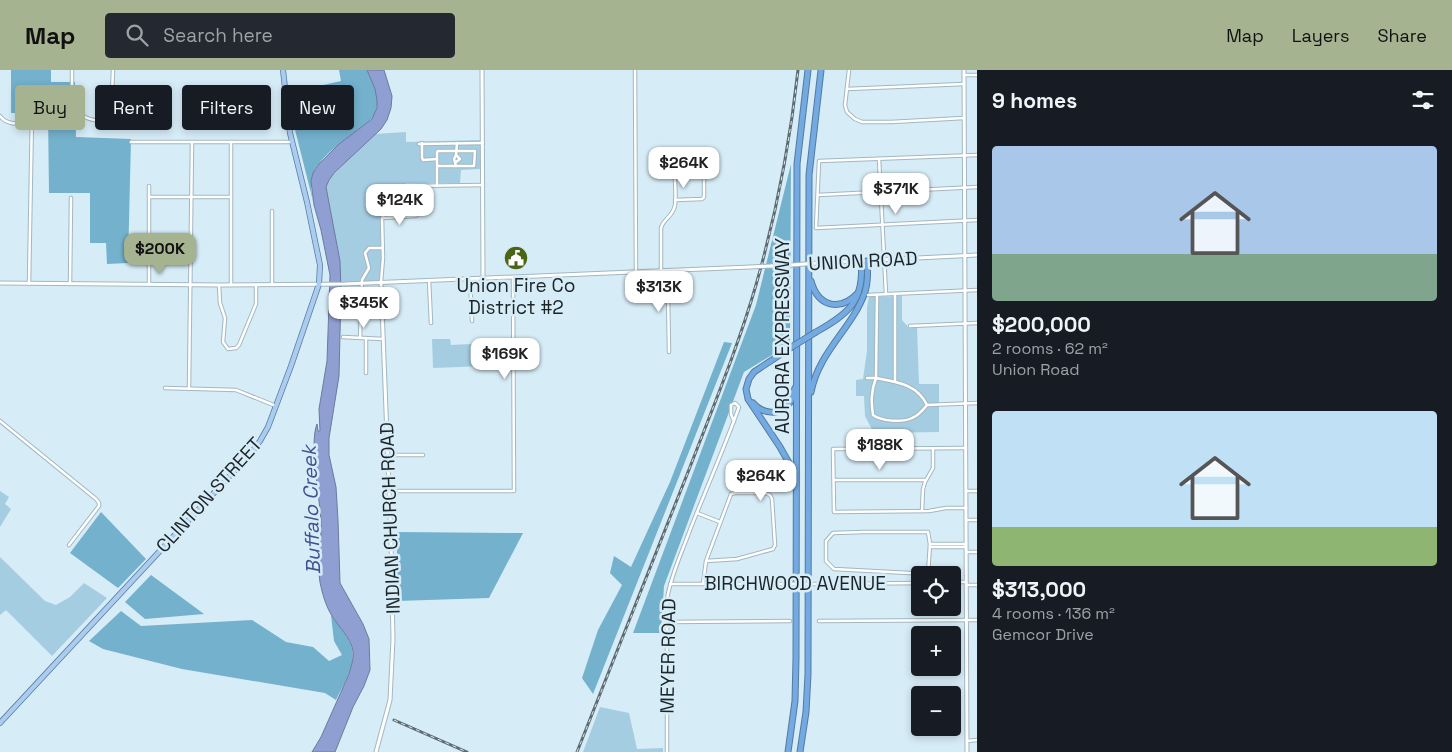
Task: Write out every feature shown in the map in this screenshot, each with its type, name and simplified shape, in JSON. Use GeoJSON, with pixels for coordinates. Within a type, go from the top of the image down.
{"type":"FeatureCollection","features":[{"type":"Feature","properties":{"kind":"highway","name":"AURORA EXPRESSWAY"},"geometry":{"type":"LineString","coordinates":[[788,752],[795,701],[797,164],[808,70]]}},
{"type":"Feature","properties":{"kind":"highway","name":"AURORA EXPRESSWAY"},"geometry":{"type":"LineString","coordinates":[[800,752],[808,689],[810,161],[821,70]]}},
{"type":"Feature","properties":{"kind":"highway"},"geometry":{"type":"LineString","coordinates":[[816,334],[841,317],[857,300],[864,261]]}},
{"type":"Feature","properties":{"kind":"highway"},"geometry":{"type":"LineString","coordinates":[[809,405],[814,379],[819,367],[859,304],[867,282],[864,261]]}},
{"type":"Feature","properties":{"kind":"highway"},"geometry":{"type":"LineString","coordinates":[[809,274],[815,294],[831,304],[845,304],[860,291]]}},
{"type":"Feature","properties":{"kind":"highway"},"geometry":{"type":"LineString","coordinates":[[797,500],[794,477],[789,463],[780,446],[748,399],[746,388],[754,372],[790,349],[839,322],[859,304]]}},
{"type":"Feature","properties":{"kind":"highway"},"geometry":{"type":"LineString","coordinates":[[790,349],[755,374],[750,383],[749,394],[757,408],[778,412],[785,408],[792,400],[796,380]]}},
{"type":"Feature","properties":{"kind":"main road","name":"CLINTON STREET"},"geometry":{"type":"LineString","coordinates":[[0,723],[251,453],[266,432],[322,284],[307,202],[292,142],[283,70]]}},
{"type":"Feature","properties":{"kind":"main road"},"geometry":{"type":"LineString","coordinates":[[482,70],[484,278]]}},
{"type":"Feature","properties":{"kind":"main road"},"geometry":{"type":"LineString","coordinates":[[964,70],[967,752]]}},
{"type":"Feature","properties":{"kind":"main road","name":"UNION ROAD"},"geometry":{"type":"LineString","coordinates":[[0,283],[345,284],[750,267],[977,255]]}},
{"type":"Feature","properties":{"kind":"main road","name":"INDIAN CHURCH ROAD"},"geometry":{"type":"LineString","coordinates":[[376,752],[388,712],[391,684],[393,614],[381,282]]}},
{"type":"Feature","properties":{"kind":"street"},"geometry":{"type":"LineString","coordinates":[[72,70],[72,85]]}},
{"type":"Feature","properties":{"kind":"street"},"geometry":{"type":"LineString","coordinates":[[85,116],[96,120],[104,120],[108,119],[111,115],[113,70]]}},
{"type":"Feature","properties":{"kind":"street"},"geometry":{"type":"LineString","coordinates":[[635,70],[636,272]]}},
{"type":"Feature","properties":{"kind":"street"},"geometry":{"type":"LineString","coordinates":[[849,70],[846,108],[850,115],[858,121],[891,122],[964,118]]}},
{"type":"Feature","properties":{"kind":"street"},"geometry":{"type":"LineString","coordinates":[[964,75],[977,75]]}},
{"type":"Feature","properties":{"kind":"street"},"geometry":{"type":"LineString","coordinates":[[847,89],[964,84]]}},
{"type":"Feature","properties":{"kind":"street"},"geometry":{"type":"LineString","coordinates":[[0,116],[4,122],[15,123]]}},
{"type":"Feature","properties":{"kind":"street"},"geometry":{"type":"LineString","coordinates":[[29,284],[31,130]]}},
{"type":"Feature","properties":{"kind":"street"},"geometry":{"type":"LineString","coordinates":[[131,142],[292,142]]}},
{"type":"Feature","properties":{"kind":"street"},"geometry":{"type":"LineString","coordinates":[[189,389],[192,142]]}},
{"type":"Feature","properties":{"kind":"street"},"geometry":{"type":"LineString","coordinates":[[231,142],[231,285]]}},
{"type":"Feature","properties":{"kind":"street"},"geometry":{"type":"LineString","coordinates":[[456,166],[454,159],[457,143]]}},
{"type":"Feature","properties":{"kind":"street"},"geometry":{"type":"LineString","coordinates":[[437,159],[423,160],[421,144],[483,143]]}},
{"type":"Feature","properties":{"kind":"street"},"geometry":{"type":"LineString","coordinates":[[437,166],[474,166],[475,151],[438,151],[437,159],[437,166],[437,186]]}},
{"type":"Feature","properties":{"kind":"street"},"geometry":{"type":"LineString","coordinates":[[977,155],[819,162],[816,228],[977,220]]}},
{"type":"Feature","properties":{"kind":"street"},"geometry":{"type":"LineString","coordinates":[[669,352],[668,293],[661,271],[661,228],[662,223],[672,214],[675,200],[676,161],[682,158],[703,159],[704,197],[702,199],[675,200]]}},
{"type":"Feature","properties":{"kind":"street"},"geometry":{"type":"LineString","coordinates":[[879,159],[886,294]]}},
{"type":"Feature","properties":{"kind":"street"},"geometry":{"type":"LineString","coordinates":[[381,282],[382,218],[406,186],[483,185]]}},
{"type":"Feature","properties":{"kind":"street"},"geometry":{"type":"LineString","coordinates":[[149,186],[149,284]]}},
{"type":"Feature","properties":{"kind":"street"},"geometry":{"type":"LineString","coordinates":[[818,195],[977,187]]}},
{"type":"Feature","properties":{"kind":"street"},"geometry":{"type":"LineString","coordinates":[[149,197],[231,197]]}},
{"type":"Feature","properties":{"kind":"street"},"geometry":{"type":"LineString","coordinates":[[70,284],[71,198]]}},
{"type":"Feature","properties":{"kind":"street"},"geometry":{"type":"LineString","coordinates":[[272,211],[272,285]]}},
{"type":"Feature","properties":{"kind":"street"},"geometry":{"type":"LineString","coordinates":[[382,218],[416,216]]}},
{"type":"Feature","properties":{"kind":"street"},"geometry":{"type":"LineString","coordinates":[[360,338],[362,278],[369,268],[365,253],[368,248],[383,248]]}},
{"type":"Feature","properties":{"kind":"street"},"geometry":{"type":"LineString","coordinates":[[389,491],[514,491],[513,277]]}},
{"type":"Feature","properties":{"kind":"street"},"geometry":{"type":"LineString","coordinates":[[470,279],[472,321]]}},
{"type":"Feature","properties":{"kind":"street"},"geometry":{"type":"LineString","coordinates":[[428,280],[431,322]]}},
{"type":"Feature","properties":{"kind":"street"},"geometry":{"type":"LineString","coordinates":[[220,285],[220,303],[225,318],[223,342],[228,349],[233,349],[239,345],[256,304],[256,285]]}},
{"type":"Feature","properties":{"kind":"street"},"geometry":{"type":"LineString","coordinates":[[868,295],[977,290]]}},
{"type":"Feature","properties":{"kind":"street"},"geometry":{"type":"LineString","coordinates":[[895,294],[895,381]]}},
{"type":"Feature","properties":{"kind":"street"},"geometry":{"type":"LineString","coordinates":[[877,295],[876,378],[871,391],[872,415],[889,420],[912,418],[927,405],[977,403]]}},
{"type":"Feature","properties":{"kind":"street"},"geometry":{"type":"LineString","coordinates":[[910,326],[977,323]]}},
{"type":"Feature","properties":{"kind":"street"},"geometry":{"type":"LineString","coordinates":[[343,338],[383,339]]}},
{"type":"Feature","properties":{"kind":"street"},"geometry":{"type":"LineString","coordinates":[[366,338],[366,372]]}},
{"type":"Feature","properties":{"kind":"street"},"geometry":{"type":"LineString","coordinates":[[867,378],[895,381],[916,390],[927,405]]}},
{"type":"Feature","properties":{"kind":"street"},"geometry":{"type":"LineString","coordinates":[[165,388],[236,390],[276,406]]}},
{"type":"Feature","properties":{"kind":"street","name":"MEYER ROAD"},"geometry":{"type":"LineString","coordinates":[[667,752],[667,622],[670,584],[734,422],[739,407],[735,403],[732,404],[730,409],[734,422]]}},
{"type":"Feature","properties":{"kind":"street"},"geometry":{"type":"LineString","coordinates":[[0,421],[99,503],[99,506],[69,545]]}},
{"type":"Feature","properties":{"kind":"street"},"geometry":{"type":"LineString","coordinates":[[922,511],[923,489],[933,465],[933,448]]}},
{"type":"Feature","properties":{"kind":"street"},"geometry":{"type":"LineString","coordinates":[[966,448],[833,449],[834,512],[922,511],[966,508]]}},
{"type":"Feature","properties":{"kind":"street"},"geometry":{"type":"LineString","coordinates":[[388,455],[423,455]]}},
{"type":"Feature","properties":{"kind":"street"},"geometry":{"type":"LineString","coordinates":[[834,480],[926,480]]}},
{"type":"Feature","properties":{"kind":"street"},"geometry":{"type":"LineString","coordinates":[[966,491],[977,491]]}},
{"type":"Feature","properties":{"kind":"street"},"geometry":{"type":"LineString","coordinates":[[703,584],[706,561],[731,494],[758,493],[770,495],[772,499],[775,545],[773,549],[737,559],[706,561]]}},
{"type":"Feature","properties":{"kind":"street"},"geometry":{"type":"LineString","coordinates":[[697,513],[720,522]]}},
{"type":"Feature","properties":{"kind":"street"},"geometry":{"type":"LineString","coordinates":[[966,520],[977,520]]}},
{"type":"Feature","properties":{"kind":"street"},"geometry":{"type":"LineString","coordinates":[[928,532],[930,546],[928,574],[834,569],[826,561],[826,541],[833,533],[928,532]]}},
{"type":"Feature","properties":{"kind":"street"},"geometry":{"type":"LineString","coordinates":[[930,546],[966,548],[977,552]]}},
{"type":"Feature","properties":{"kind":"street","name":"BIRCHWOOD AVENUE"},"geometry":{"type":"LineString","coordinates":[[670,584],[911,583]]}},
{"type":"Feature","properties":{"kind":"street"},"geometry":{"type":"LineString","coordinates":[[961,583],[977,585]]}},
{"type":"Feature","properties":{"kind":"street"},"geometry":{"type":"LineString","coordinates":[[819,621],[977,620]]}},
{"type":"Feature","properties":{"kind":"street"},"geometry":{"type":"LineString","coordinates":[[667,622],[790,621]]}},
{"type":"Feature","properties":{"kind":"street"},"geometry":{"type":"LineString","coordinates":[[967,741],[977,740]]}},
{"type":"Feature","properties":{"kind":"shaded area"},"geometry":{"type":"Polygon","coordinates":[[[11,70],[51,70],[51,82],[75,82],[75,85],[15,85],[15,113],[11,113],[11,70]]]}},
{"type":"Feature","properties":{"kind":"shaded area"},"geometry":{"type":"Polygon","coordinates":[[[339,70],[367,70],[376,93],[377,107],[371,119],[334,149],[316,168],[311,181],[314,205],[295,130],[354,130],[354,85],[323,85],[341,81],[339,70]]]}},
{"type":"Feature","properties":{"kind":"shaded area"},"geometry":{"type":"Polygon","coordinates":[[[367,70],[384,70],[392,96],[387,120],[381,129],[335,172],[326,187],[340,261],[339,376],[329,438],[329,455],[336,487],[340,583],[363,624],[369,639],[370,670],[335,752],[312,752],[321,737],[349,674],[353,654],[350,641],[327,607],[319,574],[321,522],[314,444],[317,424],[318,431],[320,431],[319,409],[327,361],[330,275],[314,205],[311,181],[313,173],[319,164],[339,144],[372,119],[377,108],[377,100],[375,89],[367,70]]]}},
{"type":"Feature","properties":{"kind":"shaded area"},"geometry":{"type":"Polygon","coordinates":[[[48,130],[76,130],[76,137],[131,139],[128,263],[107,264],[106,243],[90,243],[90,193],[49,193],[48,130]]]}},
{"type":"Feature","properties":{"kind":"shaded area"},"geometry":{"type":"Polygon","coordinates":[[[406,132],[406,142],[480,140],[480,169],[461,170],[460,183],[406,183],[406,186],[382,218],[381,282],[340,284],[340,261],[327,197],[326,187],[329,180],[347,159],[375,134],[406,132]]]}},
{"type":"Feature","properties":{"kind":"shaded area"},"geometry":{"type":"Polygon","coordinates":[[[791,164],[790,344],[744,372],[664,586],[661,633],[633,633],[756,305],[791,164]]]}},
{"type":"Feature","properties":{"kind":"shaded area"},"geometry":{"type":"Polygon","coordinates":[[[902,296],[902,320],[909,328],[917,327],[919,384],[939,384],[939,432],[874,433],[865,416],[864,396],[856,396],[856,380],[863,379],[867,351],[867,307],[869,297],[902,296]]]}},
{"type":"Feature","properties":{"kind":"shaded area"},"geometry":{"type":"Polygon","coordinates":[[[432,339],[450,339],[451,345],[511,342],[512,365],[433,368],[432,339]]]}},
{"type":"Feature","properties":{"kind":"shaded area"},"geometry":{"type":"Polygon","coordinates":[[[724,342],[732,343],[593,694],[582,678],[598,630],[622,585],[610,573],[614,556],[631,567],[670,482],[724,342]]]}},
{"type":"Feature","properties":{"kind":"shaded area"},"geometry":{"type":"Polygon","coordinates":[[[0,491],[9,497],[5,504],[11,509],[0,527],[0,491]]]}},
{"type":"Feature","properties":{"kind":"shaded area"},"geometry":{"type":"Polygon","coordinates":[[[101,512],[146,559],[118,588],[70,553],[101,512]]]}},
{"type":"Feature","properties":{"kind":"shaded area"},"geometry":{"type":"Polygon","coordinates":[[[397,532],[523,533],[489,598],[397,601],[397,532]]]}},
{"type":"Feature","properties":{"kind":"shaded area"},"geometry":{"type":"Polygon","coordinates":[[[0,557],[45,601],[56,605],[70,597],[84,583],[107,598],[52,656],[6,610],[0,615],[0,557]]]}},
{"type":"Feature","properties":{"kind":"shaded area"},"geometry":{"type":"Polygon","coordinates":[[[151,575],[204,614],[145,619],[125,602],[151,575]]]}},
{"type":"Feature","properties":{"kind":"shaded area"},"geometry":{"type":"Polygon","coordinates":[[[121,611],[141,626],[252,620],[286,642],[313,647],[329,661],[342,655],[334,641],[331,615],[343,631],[352,648],[352,664],[347,679],[336,700],[325,693],[182,669],[103,649],[89,641],[121,611]]]}},
{"type":"Feature","properties":{"kind":"shaded area"},"geometry":{"type":"Polygon","coordinates":[[[600,707],[629,713],[637,749],[663,748],[663,752],[583,752],[600,707]]]}},
{"type":"Feature","properties":{"kind":"railway"},"geometry":{"type":"LineString","coordinates":[[577,752],[716,399],[749,308],[770,232],[781,179],[791,125],[798,70]]}},
{"type":"Feature","properties":{"kind":"railway"},"geometry":{"type":"LineString","coordinates":[[394,720],[467,752]]}},
{"type":"Feature","properties":{"kind":"place","name":"Union Fire Co District #2"},"geometry":{"type":"Point","coordinates":[516,258]}},
{"type":"Feature","properties":{"kind":"water label","name":"Buffalo Creek"},"geometry":{"type":"Point","coordinates":[311,510]}}]}
